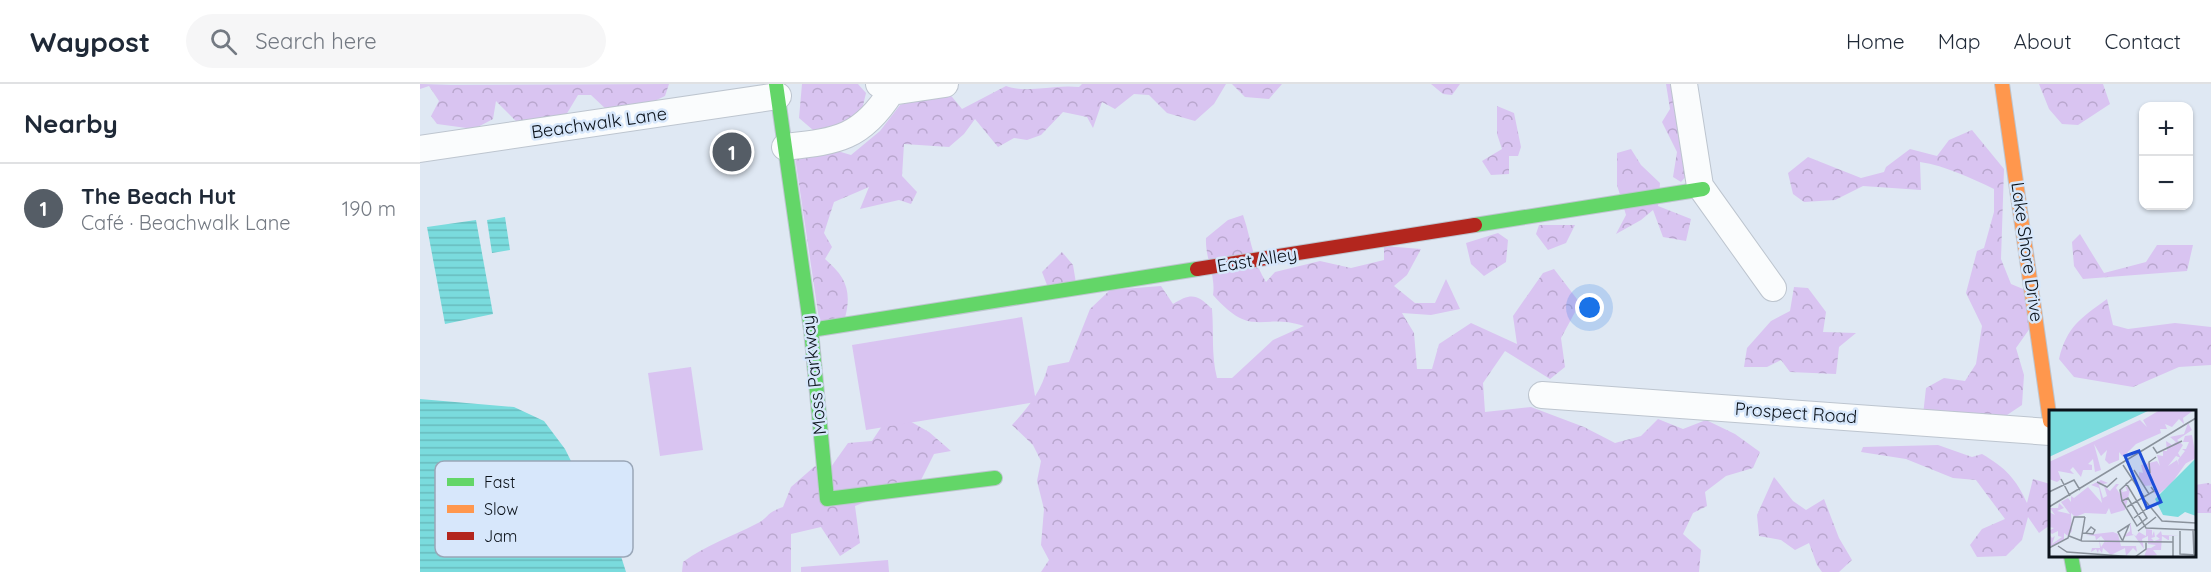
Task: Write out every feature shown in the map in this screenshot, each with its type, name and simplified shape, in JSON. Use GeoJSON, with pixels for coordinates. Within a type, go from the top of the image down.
{"type":"FeatureCollection","features":[{"type":"Feature","properties":{"kind":"street"},"geometry":{"type":"LineString","coordinates":[[785,147],[832,142],[862,127],[880,109],[885,88],[945,84]]}},
{"type":"Feature","properties":{"kind":"street"},"geometry":{"type":"LineString","coordinates":[[1684,84],[1703,189],[1773,288]]}},
{"type":"Feature","properties":{"kind":"street","name":"Lake Shore Drive"},"geometry":{"type":"LineString","coordinates":[[2002,84],[2049,414]]}},
{"type":"Feature","properties":{"kind":"street","name":"Moss Parkway"},"geometry":{"type":"LineString","coordinates":[[777,90],[811,330],[827,499],[995,478]]}},
{"type":"Feature","properties":{"kind":"street","name":"Beachwalk Lane"},"geometry":{"type":"LineString","coordinates":[[420,149],[777,90]]}},
{"type":"Feature","properties":{"kind":"street","name":"East Alley"},"geometry":{"type":"LineString","coordinates":[[811,330],[1703,189]]}},
{"type":"Feature","properties":{"kind":"street","name":"Prospect Road"},"geometry":{"type":"LineString","coordinates":[[1542,395],[2049,432]]}},
{"type":"Feature","properties":{"kind":"street"},"geometry":{"type":"LineString","coordinates":[[2071,557],[2074,572]]}},
{"type":"Feature","properties":{"kind":"green space"},"geometry":{"type":"Polygon","coordinates":[[[420,84],[669,84],[665,96],[640,108],[608,111],[591,95],[578,95],[566,115],[519,124],[496,101],[493,119],[474,129],[437,124],[431,116],[439,101],[429,86],[420,89],[420,84]]]}},
{"type":"Feature","properties":{"kind":"green space"},"geometry":{"type":"Polygon","coordinates":[[[802,84],[858,84],[866,93],[861,114],[834,150],[851,155],[880,131],[900,105],[929,94],[948,92],[962,109],[1006,86],[1031,89],[1079,87],[1082,84],[1226,84],[1214,104],[1195,121],[1167,113],[1149,95],[1134,94],[1115,109],[1102,102],[1093,128],[1087,117],[1063,112],[1041,135],[1027,140],[1014,138],[998,147],[975,119],[964,134],[949,147],[904,144],[902,176],[917,192],[911,204],[899,200],[860,209],[869,187],[834,202],[824,233],[832,247],[825,259],[838,272],[846,285],[848,300],[845,318],[820,326],[795,157],[813,130],[799,118],[802,84]]]}},
{"type":"Feature","properties":{"kind":"green space"},"geometry":{"type":"Polygon","coordinates":[[[1232,84],[1282,84],[1269,99],[1245,97],[1232,84]]]}},
{"type":"Feature","properties":{"kind":"green space"},"geometry":{"type":"Polygon","coordinates":[[[1431,84],[1460,84],[1452,95],[1443,94],[1431,84]]]}},
{"type":"Feature","properties":{"kind":"green space"},"geometry":{"type":"Polygon","coordinates":[[[1666,84],[1696,84],[1696,93],[1703,117],[1702,137],[1697,157],[1681,182],[1673,177],[1677,152],[1662,122],[1670,109],[1666,84]]]}},
{"type":"Feature","properties":{"kind":"green space"},"geometry":{"type":"Polygon","coordinates":[[[2039,84],[2103,84],[2110,104],[2078,125],[2062,124],[2049,109],[2039,84]]]}},
{"type":"Feature","properties":{"kind":"green space"},"geometry":{"type":"Polygon","coordinates":[[[1497,106],[1514,113],[1521,147],[1518,156],[1509,156],[1509,174],[1491,175],[1482,161],[1502,149],[1497,134],[1497,106]]]}},
{"type":"Feature","properties":{"kind":"green space"},"geometry":{"type":"Polygon","coordinates":[[[1972,130],[2004,169],[2001,259],[2011,284],[2035,294],[2040,314],[2016,348],[2024,375],[2022,405],[1983,431],[1923,415],[1926,388],[1944,378],[1965,381],[1976,364],[1982,326],[1966,293],[1977,251],[1984,248],[1994,212],[1994,189],[1949,169],[1920,162],[1921,190],[1863,186],[1835,200],[1804,202],[1793,194],[1788,173],[1808,157],[1861,178],[1884,172],[1886,167],[1910,149],[1937,156],[1949,140],[1972,130]]]}},
{"type":"Feature","properties":{"kind":"green space"},"geometry":{"type":"Polygon","coordinates":[[[1631,149],[1641,165],[1660,183],[1658,206],[1691,219],[1686,241],[1663,237],[1653,210],[1641,220],[1616,234],[1626,215],[1617,185],[1617,153],[1631,149]]]}},
{"type":"Feature","properties":{"kind":"green space"},"geometry":{"type":"Polygon","coordinates":[[[1243,215],[1255,258],[1266,282],[1275,272],[1320,261],[1351,268],[1384,260],[1384,246],[1421,249],[1407,275],[1394,286],[1415,303],[1435,303],[1446,279],[1460,309],[1431,315],[1402,313],[1414,333],[1417,369],[1432,369],[1439,344],[1471,323],[1517,344],[1513,316],[1543,273],[1554,269],[1580,303],[1561,338],[1565,367],[1550,379],[1505,351],[1483,383],[1485,412],[1531,407],[1584,427],[1615,443],[1641,436],[1658,419],[1683,429],[1706,420],[1735,434],[1760,452],[1753,468],[1726,476],[1705,492],[1707,506],[1693,513],[1683,534],[1701,550],[1699,572],[1041,572],[1049,560],[1041,545],[1044,509],[1037,481],[1041,461],[1033,445],[1012,425],[1034,398],[1048,366],[1069,362],[1090,309],[1110,290],[1161,286],[1173,304],[1185,298],[1194,297],[1207,304],[1212,309],[1213,352],[1217,378],[1232,378],[1273,340],[1304,326],[1289,322],[1248,321],[1227,309],[1213,295],[1214,288],[1206,238],[1228,220],[1243,215]]]}},
{"type":"Feature","properties":{"kind":"green space"},"geometry":{"type":"Polygon","coordinates":[[[1539,225],[1575,225],[1566,243],[1548,250],[1536,234],[1539,225]]]}},
{"type":"Feature","properties":{"kind":"green space"},"geometry":{"type":"Polygon","coordinates":[[[1498,233],[1508,240],[1506,262],[1484,276],[1471,264],[1466,243],[1498,233]]]}},
{"type":"Feature","properties":{"kind":"green space"},"geometry":{"type":"Polygon","coordinates":[[[2080,234],[2104,273],[2146,262],[2157,245],[2193,245],[2187,271],[2083,279],[2074,266],[2072,242],[2080,234]]]}},
{"type":"Feature","properties":{"kind":"green space"},"geometry":{"type":"Polygon","coordinates":[[[1062,252],[1073,265],[1076,283],[1047,285],[1042,272],[1062,252]]]}},
{"type":"Feature","properties":{"kind":"green space"},"geometry":{"type":"Polygon","coordinates":[[[1794,287],[1808,288],[1826,312],[1823,332],[1856,333],[1839,347],[1836,374],[1790,372],[1781,360],[1767,367],[1744,367],[1747,348],[1771,321],[1790,311],[1794,287]]]}},
{"type":"Feature","properties":{"kind":"green space"},"geometry":{"type":"Polygon","coordinates":[[[2107,299],[2113,325],[2128,329],[2175,323],[2211,327],[2211,365],[2179,367],[2133,387],[2074,377],[2059,359],[2066,338],[2082,318],[2107,299]]]}},
{"type":"Feature","properties":{"kind":"green space"},"geometry":{"type":"Polygon","coordinates":[[[1022,317],[1036,402],[866,430],[852,345],[1022,317]]]}},
{"type":"Feature","properties":{"kind":"green space"},"geometry":{"type":"Polygon","coordinates":[[[691,367],[703,450],[660,456],[648,373],[691,367]]]}},
{"type":"Feature","properties":{"kind":"green space"},"geometry":{"type":"Polygon","coordinates":[[[892,411],[929,432],[951,451],[934,454],[921,480],[855,506],[860,543],[840,556],[821,527],[791,534],[791,572],[682,572],[683,562],[692,556],[760,522],[773,511],[783,507],[791,487],[815,466],[826,474],[848,443],[872,441],[892,411]]]}},
{"type":"Feature","properties":{"kind":"green space"},"geometry":{"type":"Polygon","coordinates":[[[1938,445],[1972,457],[1982,454],[2004,469],[2019,487],[2027,503],[2033,479],[2049,484],[2049,526],[2039,533],[2028,517],[2022,540],[2006,556],[1977,557],[1970,545],[1982,529],[2005,519],[1976,480],[1953,478],[1906,459],[1861,452],[1863,447],[1938,445]]]}},
{"type":"Feature","properties":{"kind":"green space"},"geometry":{"type":"Polygon","coordinates":[[[1774,477],[1793,501],[1806,510],[1824,499],[1839,538],[1852,560],[1839,572],[1822,572],[1809,543],[1795,550],[1781,540],[1759,536],[1757,515],[1774,477]]]}},
{"type":"Feature","properties":{"kind":"green space"},"geometry":{"type":"Polygon","coordinates":[[[2211,484],[2211,513],[2196,513],[2196,485],[2211,484]]]}},
{"type":"Feature","properties":{"kind":"green space"},"geometry":{"type":"Polygon","coordinates":[[[888,560],[889,572],[801,572],[801,567],[888,560]]]}},
{"type":"Feature","properties":{"kind":"water"},"geometry":{"type":"Polygon","coordinates":[[[505,217],[510,250],[492,253],[487,220],[505,217]]]}},
{"type":"Feature","properties":{"kind":"water"},"geometry":{"type":"Polygon","coordinates":[[[476,220],[493,314],[445,324],[427,227],[476,220]]]}},
{"type":"Feature","properties":{"kind":"water"},"geometry":{"type":"Polygon","coordinates":[[[420,399],[514,407],[544,421],[571,461],[435,461],[435,557],[621,557],[626,572],[420,572],[420,399]]]}},
{"type":"Feature","properties":{"kind":"traffic: fast"},"geometry":{"type":"LineString","coordinates":[[776,84],[811,330],[827,499],[995,478]]}},
{"type":"Feature","properties":{"kind":"traffic: fast"},"geometry":{"type":"LineString","coordinates":[[1475,225],[1703,189]]}},
{"type":"Feature","properties":{"kind":"traffic: fast"},"geometry":{"type":"LineString","coordinates":[[811,330],[1197,269]]}},
{"type":"Feature","properties":{"kind":"traffic: fast"},"geometry":{"type":"LineString","coordinates":[[2071,557],[2074,572]]}},
{"type":"Feature","properties":{"kind":"traffic: slow"},"geometry":{"type":"LineString","coordinates":[[2002,84],[2049,414]]}},
{"type":"Feature","properties":{"kind":"traffic: jam"},"geometry":{"type":"LineString","coordinates":[[1197,269],[1475,225]]}},
{"type":"Feature","properties":{"kind":"place","name":"The Beach Hut"},"geometry":{"type":"Point","coordinates":[732,152]}}]}
